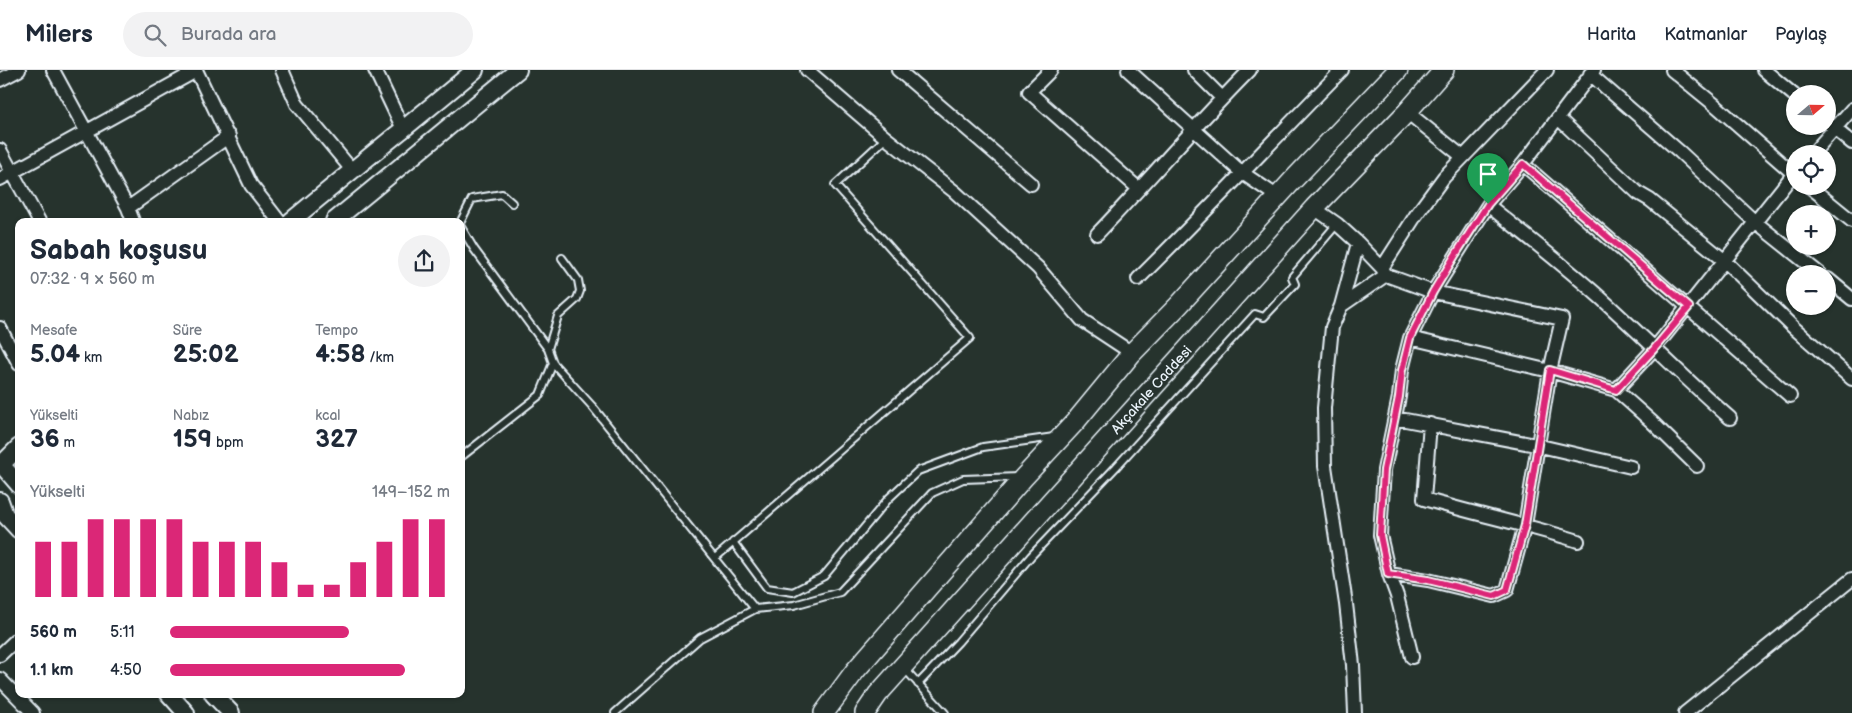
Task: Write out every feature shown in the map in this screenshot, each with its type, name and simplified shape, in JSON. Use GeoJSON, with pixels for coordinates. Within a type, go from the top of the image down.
{"type":"FeatureCollection","features":[{"type":"Feature","properties":{"kind":"main road","name":"Akçakale Caddesi"},"geometry":{"type":"LineString","coordinates":[[865,713],[878,694],[1314,208],[1407,112],[1444,70]]}},
{"type":"Feature","properties":{"kind":"main road"},"geometry":{"type":"LineString","coordinates":[[824,713],[855,671],[1024,476],[1076,421],[1132,353],[1178,306],[1391,72]]}},
{"type":"Feature","properties":{"kind":"street"},"geometry":{"type":"LineString","coordinates":[[0,80],[19,70]]}},
{"type":"Feature","properties":{"kind":"street"},"geometry":{"type":"LineString","coordinates":[[53,70],[132,218]]}},
{"type":"Feature","properties":{"kind":"street"},"geometry":{"type":"LineString","coordinates":[[0,179],[196,70],[251,185],[277,218]]}},
{"type":"Feature","properties":{"kind":"street"},"geometry":{"type":"LineString","coordinates":[[282,70],[297,104],[352,170]]}},
{"type":"Feature","properties":{"kind":"street"},"geometry":{"type":"LineString","coordinates":[[375,70],[404,131]]}},
{"type":"Feature","properties":{"kind":"street"},"geometry":{"type":"LineString","coordinates":[[295,218],[352,170],[404,131],[475,70]]}},
{"type":"Feature","properties":{"kind":"street"},"geometry":{"type":"LineString","coordinates":[[338,218],[518,70]]}},
{"type":"Feature","properties":{"kind":"street"},"geometry":{"type":"LineString","coordinates":[[807,70],[886,138],[955,192],[1038,268],[1082,320],[1132,353]]}},
{"type":"Feature","properties":{"kind":"street"},"geometry":{"type":"LineString","coordinates":[[898,70],[1030,184]]}},
{"type":"Feature","properties":{"kind":"street"},"geometry":{"type":"LineString","coordinates":[[1051,70],[1029,92],[1139,190]]}},
{"type":"Feature","properties":{"kind":"street"},"geometry":{"type":"LineString","coordinates":[[1128,70],[1242,172],[1278,197]]}},
{"type":"Feature","properties":{"kind":"street"},"geometry":{"type":"LineString","coordinates":[[1194,70],[1222,98]]}},
{"type":"Feature","properties":{"kind":"street"},"geometry":{"type":"LineString","coordinates":[[1097,234],[1250,70]]}},
{"type":"Feature","properties":{"kind":"street"},"geometry":{"type":"LineString","coordinates":[[1138,278],[1201,216],[1342,70]]}},
{"type":"Feature","properties":{"kind":"street"},"geometry":{"type":"LineString","coordinates":[[1341,306],[1384,272],[1421,208],[1444,177],[1547,70]]}},
{"type":"Feature","properties":{"kind":"street"},"geometry":{"type":"LineString","coordinates":[[1672,70],[1715,104],[1786,166]]}},
{"type":"Feature","properties":{"kind":"street"},"geometry":{"type":"LineString","coordinates":[[1764,70],[1786,88]]}},
{"type":"Feature","properties":{"kind":"street"},"geometry":{"type":"LineString","coordinates":[[1412,657],[1397,596],[1388,574],[1380,535],[1384,470],[1395,418],[1402,370],[1410,338],[1433,292],[1488,204],[1523,164],[1592,72],[1755,222],[1809,265]]}},
{"type":"Feature","properties":{"kind":"street"},"geometry":{"type":"LineString","coordinates":[[1836,122],[1852,109]]}},
{"type":"Feature","properties":{"kind":"street"},"geometry":{"type":"LineString","coordinates":[[1407,112],[1462,157]]}},
{"type":"Feature","properties":{"kind":"street"},"geometry":{"type":"LineString","coordinates":[[1558,118],[1638,193],[1650,200],[1726,261],[1794,328],[1852,379]]}},
{"type":"Feature","properties":{"kind":"street"},"geometry":{"type":"LineString","coordinates":[[1836,130],[1852,143]]}},
{"type":"Feature","properties":{"kind":"street"},"geometry":{"type":"LineString","coordinates":[[128,208],[229,136]]}},
{"type":"Feature","properties":{"kind":"street"},"geometry":{"type":"LineString","coordinates":[[0,150],[37,218]]}},
{"type":"Feature","properties":{"kind":"street"},"geometry":{"type":"LineString","coordinates":[[1523,164],[1689,307],[1746,360],[1790,396]]}},
{"type":"Feature","properties":{"kind":"street"},"geometry":{"type":"LineString","coordinates":[[1616,390],[1689,307],[1786,185]]}},
{"type":"Feature","properties":{"kind":"street"},"geometry":{"type":"LineString","coordinates":[[1820,195],[1852,221]]}},
{"type":"Feature","properties":{"kind":"street"},"geometry":{"type":"LineString","coordinates":[[1488,204],[1580,279],[1730,418]]}},
{"type":"Feature","properties":{"kind":"street"},"geometry":{"type":"LineString","coordinates":[[1314,208],[1337,224],[1358,243],[1384,272],[1433,292],[1562,319],[1536,445],[1525,525],[1507,590],[1494,596],[1428,580],[1388,574]]}},
{"type":"Feature","properties":{"kind":"street"},"geometry":{"type":"LineString","coordinates":[[1355,713],[1353,664],[1346,604],[1325,466],[1324,408],[1332,327],[1341,306],[1358,243]]}},
{"type":"Feature","properties":{"kind":"street"},"geometry":{"type":"LineString","coordinates":[[1836,286],[1852,299]]}},
{"type":"Feature","properties":{"kind":"street"},"geometry":{"type":"LineString","coordinates":[[0,328],[15,356]]}},
{"type":"Feature","properties":{"kind":"street"},"geometry":{"type":"LineString","coordinates":[[1410,338],[1550,370],[1616,390],[1697,466]]}},
{"type":"Feature","properties":{"kind":"street"},"geometry":{"type":"LineString","coordinates":[[1395,418],[1536,445],[1631,467]]}},
{"type":"Feature","properties":{"kind":"street"},"geometry":{"type":"LineString","coordinates":[[1430,424],[1424,500],[1470,513],[1525,525],[1578,541]]}},
{"type":"Feature","properties":{"kind":"street"},"geometry":{"type":"LineString","coordinates":[[13,482],[0,464],[15,451]]}},
{"type":"Feature","properties":{"kind":"street"},"geometry":{"type":"LineString","coordinates":[[0,501],[5,515],[15,526]]}},
{"type":"Feature","properties":{"kind":"street"},"geometry":{"type":"LineString","coordinates":[[1685,713],[1852,580]]}},
{"type":"Feature","properties":{"kind":"street"},"geometry":{"type":"LineString","coordinates":[[0,655],[15,641]]}},
{"type":"Feature","properties":{"kind":"street"},"geometry":{"type":"LineString","coordinates":[[0,679],[15,696]]}},
{"type":"Feature","properties":{"kind":"street"},"geometry":{"type":"LineString","coordinates":[[17,698],[28,711]]}},
{"type":"Feature","properties":{"kind":"street"},"geometry":{"type":"LineString","coordinates":[[173,698],[186,713]]}},
{"type":"Feature","properties":{"kind":"street"},"geometry":{"type":"LineString","coordinates":[[217,698],[231,713]]}},
{"type":"Feature","properties":{"kind":"lane"},"geometry":{"type":"LineString","coordinates":[[715,558],[970,338],[835,185],[886,138]]}},
{"type":"Feature","properties":{"kind":"lane"},"geometry":{"type":"LineString","coordinates":[[462,218],[472,199],[502,194],[512,203]]}},
{"type":"Feature","properties":{"kind":"lane"},"geometry":{"type":"LineString","coordinates":[[918,684],[958,642],[1031,556],[1116,467],[1255,314],[1264,317],[1277,304],[1295,284],[1292,277],[1337,224]]}},
{"type":"Feature","properties":{"kind":"lane"},"geometry":{"type":"LineString","coordinates":[[465,234],[474,249],[548,349],[552,363],[592,406],[755,609]]}},
{"type":"Feature","properties":{"kind":"lane"},"geometry":{"type":"LineString","coordinates":[[548,349],[558,316],[577,299],[580,291],[578,280],[562,258]]}},
{"type":"Feature","properties":{"kind":"lane"},"geometry":{"type":"LineString","coordinates":[[465,454],[540,395],[552,363]]}},
{"type":"Feature","properties":{"kind":"lane"},"geometry":{"type":"LineString","coordinates":[[733,542],[767,588],[793,592],[824,576],[889,498],[918,471],[983,447],[1060,436]]}},
{"type":"Feature","properties":{"kind":"lane"},"geometry":{"type":"LineString","coordinates":[[615,713],[700,638],[755,609],[794,605],[840,592],[932,493],[963,479],[1024,476]]}},
{"type":"Feature","properties":{"kind":"lane"},"geometry":{"type":"LineString","coordinates":[[903,667],[945,713]]}},
{"type":"Feature","properties":{"kind":"route"},"geometry":{"type":"LineString","coordinates":[[1523,164],[1689,307],[1616,390],[1550,370],[1536,445],[1525,525],[1507,590],[1494,596],[1428,580],[1388,574],[1380,535],[1384,470],[1399,397],[1402,370],[1410,338],[1433,292],[1488,204],[1523,164]]}}]}
